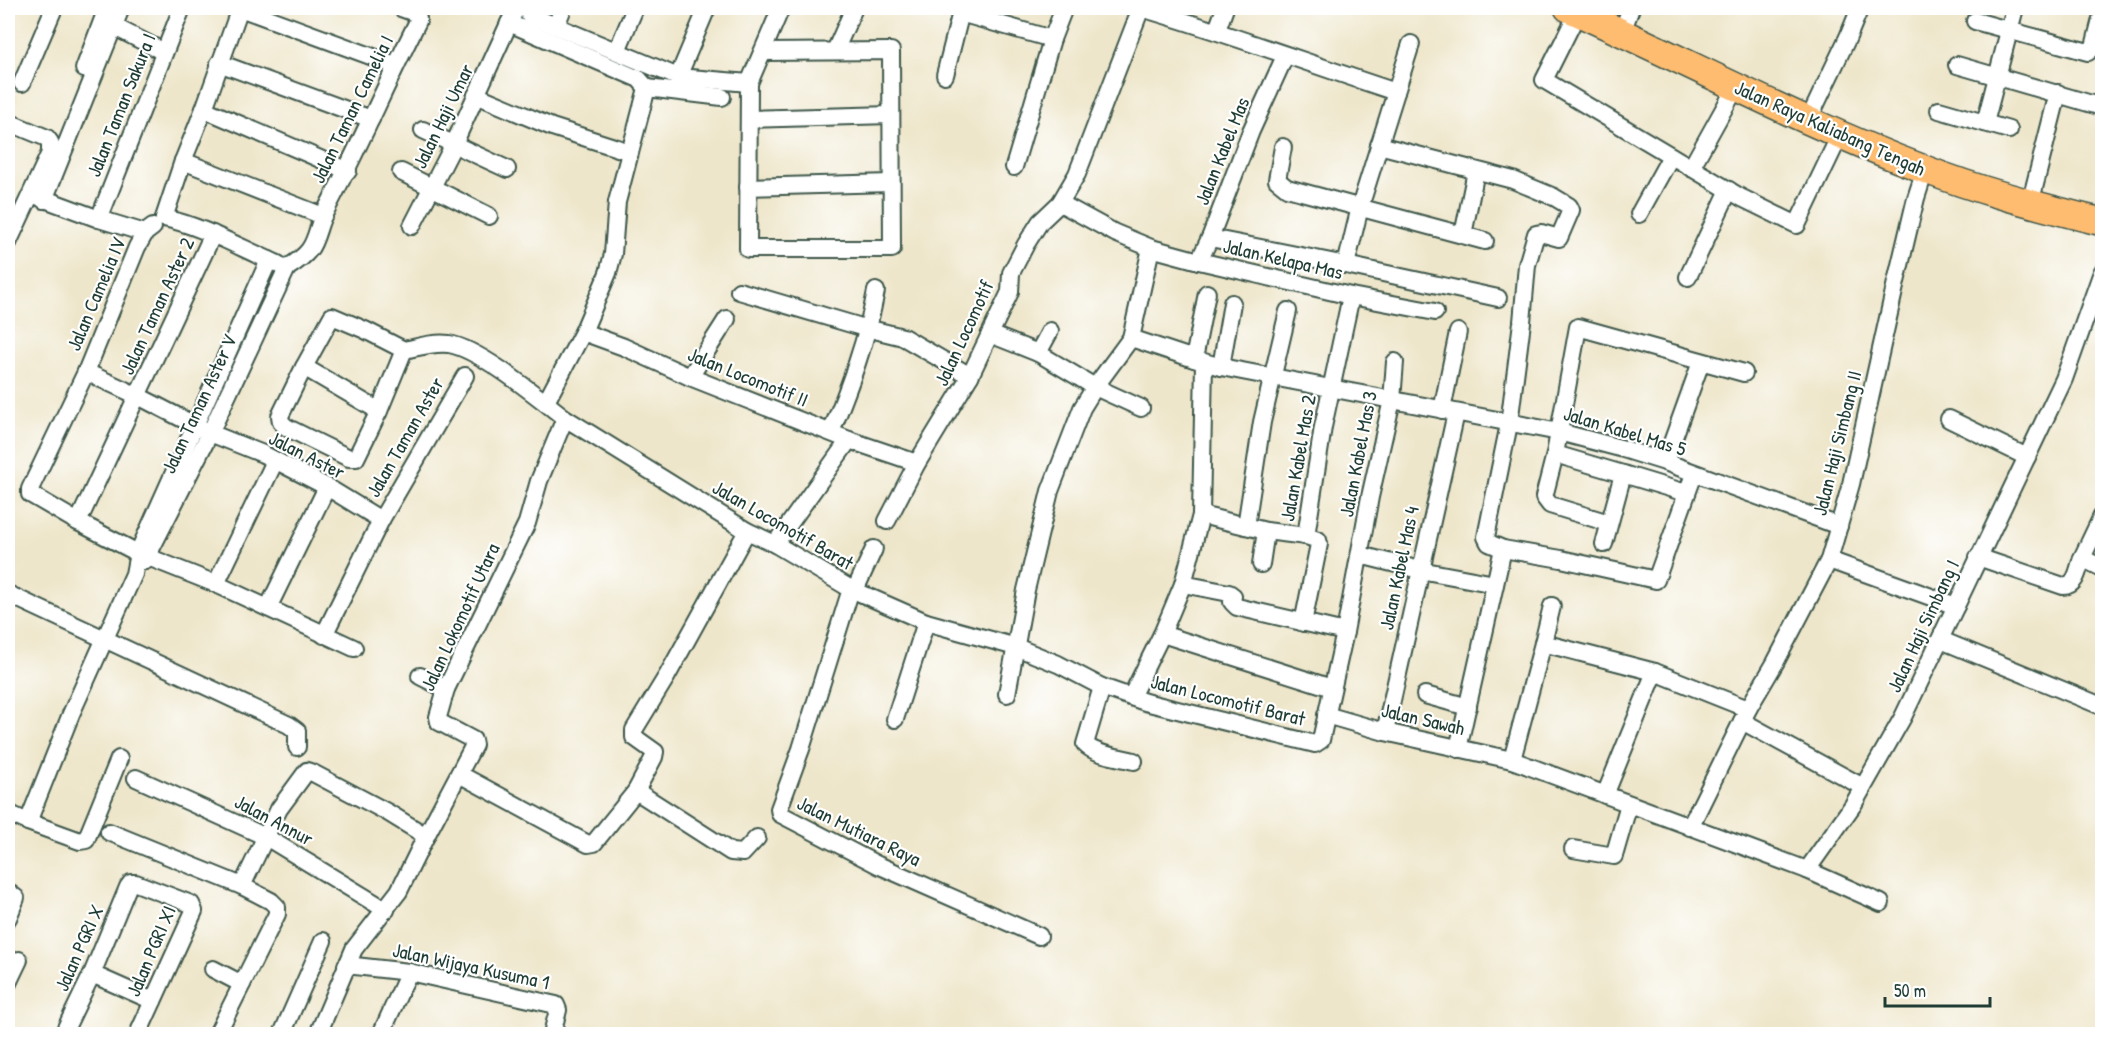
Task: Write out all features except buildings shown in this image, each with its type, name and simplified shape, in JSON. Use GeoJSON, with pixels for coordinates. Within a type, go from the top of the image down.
{"type":"FeatureCollection","features":[{"type":"Feature","properties":{"kind":"main road","name":"Jalan Raya Kaliabang Tengah"},"geometry":{"type":"LineString","coordinates":[[1573,10],[1627,20],[1736,87],[1808,121],[1925,170],[2030,204],[2103,222]]}},
{"type":"Feature","properties":{"kind":"street"},"geometry":{"type":"LineString","coordinates":[[22,83],[54,8]]}},
{"type":"Feature","properties":{"kind":"street","name":"Jalan Taman Sakura I"},"geometry":{"type":"LineString","coordinates":[[99,219],[182,8]]}},
{"type":"Feature","properties":{"kind":"street"},"geometry":{"type":"LineString","coordinates":[[287,268],[213,234],[183,222],[164,218],[240,8],[395,65]]}},
{"type":"Feature","properties":{"kind":"street","name":"Jalan Taman Camelia I"},"geometry":{"type":"LineString","coordinates":[[287,268],[300,260],[310,249],[323,216],[348,171],[395,65],[418,21],[415,13],[401,8]]}},
{"type":"Feature","properties":{"kind":"street"},"geometry":{"type":"LineString","coordinates":[[556,26],[563,8]]}},
{"type":"Feature","properties":{"kind":"street"},"geometry":{"type":"LineString","coordinates":[[617,51],[635,8]]}},
{"type":"Feature","properties":{"kind":"street"},"geometry":{"type":"LineString","coordinates":[[678,77],[708,8]]}},
{"type":"Feature","properties":{"kind":"street"},"geometry":{"type":"LineString","coordinates":[[762,52],[891,51],[892,249],[748,249],[749,83],[762,52],[781,8]]}},
{"type":"Feature","properties":{"kind":"street"},"geometry":{"type":"LineString","coordinates":[[835,51],[854,8]]}},
{"type":"Feature","properties":{"kind":"street"},"geometry":{"type":"LineString","coordinates":[[1014,167],[1052,39],[1064,8]]}},
{"type":"Feature","properties":{"kind":"street"},"geometry":{"type":"LineString","coordinates":[[1141,8],[1217,30],[1285,56],[1396,92]]}},
{"type":"Feature","properties":{"kind":"street","name":"Jalan Locomotif"},"geometry":{"type":"LineString","coordinates":[[888,521],[917,463],[970,376],[1010,292],[1011,273],[1026,244],[1040,222],[1060,203],[1077,174],[1141,8]]}},
{"type":"Feature","properties":{"kind":"street"},"geometry":{"type":"LineString","coordinates":[[1217,30],[1225,8]]}},
{"type":"Feature","properties":{"kind":"street"},"geometry":{"type":"LineString","coordinates":[[1808,121],[1860,8]]}},
{"type":"Feature","properties":{"kind":"street"},"geometry":{"type":"LineString","coordinates":[[1985,123],[2015,8]]}},
{"type":"Feature","properties":{"kind":"street"},"geometry":{"type":"LineString","coordinates":[[945,75],[961,10],[1052,39]]}},
{"type":"Feature","properties":{"kind":"street"},"geometry":{"type":"LineString","coordinates":[[1573,10],[1544,80],[1729,190],[1797,225],[1840,135]]}},
{"type":"Feature","properties":{"kind":"street"},"geometry":{"type":"LineString","coordinates":[[109,12],[164,52]]}},
{"type":"Feature","properties":{"kind":"street"},"geometry":{"type":"LineString","coordinates":[[71,103],[109,12]]}},
{"type":"Feature","properties":{"kind":"street"},"geometry":{"type":"LineString","coordinates":[[8,243],[37,197],[109,12]]}},
{"type":"Feature","properties":{"kind":"street"},"geometry":{"type":"LineString","coordinates":[[518,15],[556,26],[678,77],[749,83]]}},
{"type":"Feature","properties":{"kind":"street"},"geometry":{"type":"LineString","coordinates":[[518,15],[639,78],[647,88],[722,97]]}},
{"type":"Feature","properties":{"kind":"street","name":"Jalan Haji Umar"},"geometry":{"type":"LineString","coordinates":[[412,226],[518,15]]}},
{"type":"Feature","properties":{"kind":"street"},"geometry":{"type":"LineString","coordinates":[[1975,21],[2088,52],[2094,47],[2102,19]]}},
{"type":"Feature","properties":{"kind":"street"},"geometry":{"type":"LineString","coordinates":[[1346,266],[1360,207],[1411,44]]}},
{"type":"Feature","properties":{"kind":"street","name":"Jalan Kabel Mas"},"geometry":{"type":"LineString","coordinates":[[1199,261],[1251,131],[1285,56]]}},
{"type":"Feature","properties":{"kind":"street"},"geometry":{"type":"LineString","coordinates":[[219,63],[371,119]]}},
{"type":"Feature","properties":{"kind":"street"},"geometry":{"type":"LineString","coordinates":[[1957,65],[2103,107]]}},
{"type":"Feature","properties":{"kind":"street"},"geometry":{"type":"LineString","coordinates":[[1691,168],[1736,87]]}},
{"type":"Feature","properties":{"kind":"street"},"geometry":{"type":"LineString","coordinates":[[546,402],[583,332],[611,262],[614,214],[647,88]]}},
{"type":"Feature","properties":{"kind":"street"},"geometry":{"type":"LineString","coordinates":[[2030,204],[2058,93]]}},
{"type":"Feature","properties":{"kind":"street"},"geometry":{"type":"LineString","coordinates":[[476,96],[552,128],[630,152]]}},
{"type":"Feature","properties":{"kind":"street"},"geometry":{"type":"LineString","coordinates":[[204,109],[348,171]]}},
{"type":"Feature","properties":{"kind":"street"},"geometry":{"type":"LineString","coordinates":[[1939,110],[2009,130]]}},
{"type":"Feature","properties":{"kind":"street"},"geometry":{"type":"LineString","coordinates":[[749,119],[891,115]]}},
{"type":"Feature","properties":{"kind":"street"},"geometry":{"type":"LineString","coordinates":[[8,122],[47,138],[50,142],[50,153],[37,197]]}},
{"type":"Feature","properties":{"kind":"street"},"geometry":{"type":"LineString","coordinates":[[423,130],[507,169]]}},
{"type":"Feature","properties":{"kind":"street"},"geometry":{"type":"LineString","coordinates":[[1379,145],[1513,180],[1554,197],[1569,206],[1571,210],[1561,236],[1556,238],[1541,233],[1536,234],[1527,265],[1509,424],[1486,537],[1489,543],[1503,549],[1656,580],[1694,474]]}},
{"type":"Feature","properties":{"kind":"street"},"geometry":{"type":"LineString","coordinates":[[1283,147],[1277,180],[1279,184],[1287,188],[1485,241]]}},
{"type":"Feature","properties":{"kind":"street"},"geometry":{"type":"LineString","coordinates":[[1640,214],[1671,156]]}},
{"type":"Feature","properties":{"kind":"street","name":"Jalan Taman Camelia I"},"geometry":{"type":"LineString","coordinates":[[183,161],[323,216]]}},
{"type":"Feature","properties":{"kind":"street","name":"Jalan Haji Simbang II"},"geometry":{"type":"LineString","coordinates":[[1690,826],[1745,715],[1829,560],[1851,484],[1909,230],[1925,170]]}},
{"type":"Feature","properties":{"kind":"street"},"geometry":{"type":"LineString","coordinates":[[1463,235],[1476,171]]}},
{"type":"Feature","properties":{"kind":"street"},"geometry":{"type":"LineString","coordinates":[[401,172],[489,216]]}},
{"type":"Feature","properties":{"kind":"street"},"geometry":{"type":"LineString","coordinates":[[748,187],[891,183]]}},
{"type":"Feature","properties":{"kind":"street"},"geometry":{"type":"LineString","coordinates":[[1688,277],[1729,190]]}},
{"type":"Feature","properties":{"kind":"street","name":"Jalan Camelia IV"},"geometry":{"type":"LineString","coordinates":[[37,197],[145,233]]}},
{"type":"Feature","properties":{"kind":"street"},"geometry":{"type":"LineString","coordinates":[[1007,694],[1036,546],[1050,491],[1072,429],[1095,387],[1131,338],[1151,248],[1115,233],[1060,203]]}},
{"type":"Feature","properties":{"kind":"street","name":"Jalan Camelia IV"},"geometry":{"type":"LineString","coordinates":[[86,372],[137,247],[145,233],[164,218]]}},
{"type":"Feature","properties":{"kind":"street","name":"Jalan Taman Aster 2"},"geometry":{"type":"LineString","coordinates":[[138,396],[213,234]]}},
{"type":"Feature","properties":{"kind":"street"},"geometry":{"type":"LineString","coordinates":[[1210,238],[1498,298]]}},
{"type":"Feature","properties":{"kind":"street","name":"Jalan Kelapa Mas"},"geometry":{"type":"LineString","coordinates":[[1151,248],[1351,296],[1331,387]]}},
{"type":"Feature","properties":{"kind":"street","name":"Jalan Taman Aster V"},"geometry":{"type":"LineString","coordinates":[[203,429],[269,260]]}},
{"type":"Feature","properties":{"kind":"street","name":"Jalan Taman Aster V"},"geometry":{"type":"LineString","coordinates":[[28,822],[71,714],[134,574],[203,429],[287,268]]}},
{"type":"Feature","properties":{"kind":"street","name":"Jalan Haji Simbang I"},"geometry":{"type":"LineString","coordinates":[[1807,870],[1853,805],[1903,717],[2064,379],[2103,272]]}},
{"type":"Feature","properties":{"kind":"street"},"geometry":{"type":"LineString","coordinates":[[739,291],[903,337],[970,376]]}},
{"type":"Feature","properties":{"kind":"street"},"geometry":{"type":"LineString","coordinates":[[831,432],[869,329],[876,291]]}},
{"type":"Feature","properties":{"kind":"street"},"geometry":{"type":"LineString","coordinates":[[1131,697],[1162,634],[1183,584],[1201,515],[1199,361],[1207,293]]}},
{"type":"Feature","properties":{"kind":"street"},"geometry":{"type":"LineString","coordinates":[[1351,296],[1435,312]]}},
{"type":"Feature","properties":{"kind":"street"},"geometry":{"type":"LineString","coordinates":[[1221,367],[1232,303]]}},
{"type":"Feature","properties":{"kind":"street"},"geometry":{"type":"LineString","coordinates":[[1246,526],[1262,422],[1288,311]]}},
{"type":"Feature","properties":{"kind":"street"},"geometry":{"type":"LineString","coordinates":[[332,316],[404,350],[379,411],[356,458],[349,458],[286,427],[282,422],[281,411],[304,367],[332,316]]}},
{"type":"Feature","properties":{"kind":"street"},"geometry":{"type":"LineString","coordinates":[[690,378],[727,319]]}},
{"type":"Feature","properties":{"kind":"street"},"geometry":{"type":"LineString","coordinates":[[1609,523],[1546,502],[1544,497],[1555,454],[1578,327],[1744,373]]}},
{"type":"Feature","properties":{"kind":"street"},"geometry":{"type":"LineString","coordinates":[[1038,353],[1050,331]]}},
{"type":"Feature","properties":{"kind":"street","name":"Jalan Locomotif II"},"geometry":{"type":"LineString","coordinates":[[583,332],[632,351],[690,378],[849,440]]}},
{"type":"Feature","properties":{"kind":"street","name":"Jalan Kabel Mas 4"},"geometry":{"type":"LineString","coordinates":[[1385,732],[1420,570],[1449,412],[1458,332]]}},
{"type":"Feature","properties":{"kind":"street"},"geometry":{"type":"LineString","coordinates":[[990,334],[1038,353],[1095,387],[1141,408]]}},
{"type":"Feature","properties":{"kind":"street"},"geometry":{"type":"LineString","coordinates":[[1131,338],[1221,367],[1392,400]]}},
{"type":"Feature","properties":{"kind":"street","name":"Jalan Locomotif Barat"},"geometry":{"type":"LineString","coordinates":[[404,350],[436,344],[458,347],[481,358],[546,402],[565,418],[747,531],[775,544],[853,589],[926,622],[1016,647],[1058,664],[1102,687],[1131,697],[1315,744],[1321,741],[1360,555]]}},
{"type":"Feature","properties":{"kind":"street","name":"Jalan Kabel Mas 3"},"geometry":{"type":"LineString","coordinates":[[1360,555],[1370,497],[1392,400],[1395,362]]}},
{"type":"Feature","properties":{"kind":"street"},"geometry":{"type":"LineString","coordinates":[[1665,462],[1701,362]]}},
{"type":"Feature","properties":{"kind":"street"},"geometry":{"type":"LineString","coordinates":[[304,367],[379,411]]}},
{"type":"Feature","properties":{"kind":"street"},"geometry":{"type":"LineString","coordinates":[[86,372],[30,489],[30,494],[143,556],[216,584],[354,648]]}},
{"type":"Feature","properties":{"kind":"street","name":"Jalan Taman Aster 2"},"geometry":{"type":"LineString","coordinates":[[86,372],[203,429]]}},
{"type":"Feature","properties":{"kind":"street","name":"Jalan Taman Aster"},"geometry":{"type":"LineString","coordinates":[[381,520],[465,376]]}},
{"type":"Feature","properties":{"kind":"street","name":"Jalan Kabel Mas 2"},"geometry":{"type":"LineString","coordinates":[[1306,536],[1331,387]]}},
{"type":"Feature","properties":{"kind":"street"},"geometry":{"type":"LineString","coordinates":[[78,522],[138,396]]}},
{"type":"Feature","properties":{"kind":"street","name":"Jalan Kabel Mas 5"},"geometry":{"type":"LineString","coordinates":[[1392,400],[1559,432],[1620,448],[1665,462],[1839,526]]}},
{"type":"Feature","properties":{"kind":"street","name":"Jalan Lokomotif Utara"},"geometry":{"type":"LineString","coordinates":[[318,1035],[354,948],[399,891],[474,742],[439,722],[438,717],[446,689],[527,523],[539,481],[565,418]]}},
{"type":"Feature","properties":{"kind":"street"},"geometry":{"type":"LineString","coordinates":[[1949,419],[2027,457]]}},
{"type":"Feature","properties":{"kind":"street","name":"Jalan Aster"},"geometry":{"type":"LineString","coordinates":[[203,429],[275,461],[381,520]]}},
{"type":"Feature","properties":{"kind":"street"},"geometry":{"type":"LineString","coordinates":[[775,544],[849,440],[917,463]]}},
{"type":"Feature","properties":{"kind":"street"},"geometry":{"type":"LineString","coordinates":[[1555,454],[1686,493]]}},
{"type":"Feature","properties":{"kind":"street"},"geometry":{"type":"LineString","coordinates":[[216,584],[275,461]]}},
{"type":"Feature","properties":{"kind":"street"},"geometry":{"type":"LineString","coordinates":[[1604,543],[1623,474]]}},
{"type":"Feature","properties":{"kind":"street"},"geometry":{"type":"LineString","coordinates":[[268,608],[327,488]]}},
{"type":"Feature","properties":{"kind":"street"},"geometry":{"type":"LineString","coordinates":[[1201,515],[1266,531],[1316,539],[1319,544],[1303,623]]}},
{"type":"Feature","properties":{"kind":"street"},"geometry":{"type":"LineString","coordinates":[[1978,557],[2068,586],[2073,583],[2082,558],[2103,516]]}},
{"type":"Feature","properties":{"kind":"street"},"geometry":{"type":"LineString","coordinates":[[324,635],[381,520]]}},
{"type":"Feature","properties":{"kind":"street"},"geometry":{"type":"LineString","coordinates":[[459,774],[592,844],[636,791],[655,754],[634,737],[634,730],[667,676],[747,531]]}},
{"type":"Feature","properties":{"kind":"street"},"geometry":{"type":"LineString","coordinates":[[1261,564],[1266,531]]}},
{"type":"Feature","properties":{"kind":"street"},"geometry":{"type":"LineString","coordinates":[[853,589],[874,549]]}},
{"type":"Feature","properties":{"kind":"street"},"geometry":{"type":"LineString","coordinates":[[1458,749],[1503,549]]}},
{"type":"Feature","properties":{"kind":"street"},"geometry":{"type":"LineString","coordinates":[[1360,555],[1420,570],[1496,584]]}},
{"type":"Feature","properties":{"kind":"street"},"geometry":{"type":"LineString","coordinates":[[2082,558],[2103,568]]}},
{"type":"Feature","properties":{"kind":"street"},"geometry":{"type":"LineString","coordinates":[[1829,560],[1956,606]]}},
{"type":"Feature","properties":{"kind":"street"},"geometry":{"type":"LineString","coordinates":[[1183,584],[1229,593],[1233,596],[1232,602],[1237,607],[1345,632]]}},
{"type":"Feature","properties":{"kind":"street","name":"Jalan Mutiara Raya"},"geometry":{"type":"LineString","coordinates":[[853,589],[779,809],[780,814],[878,865],[1039,936]]}},
{"type":"Feature","properties":{"kind":"street"},"geometry":{"type":"LineString","coordinates":[[8,594],[294,728],[298,736],[297,747]]}},
{"type":"Feature","properties":{"kind":"street"},"geometry":{"type":"LineString","coordinates":[[1512,760],[1552,606]]}},
{"type":"Feature","properties":{"kind":"street"},"geometry":{"type":"LineString","coordinates":[[895,719],[926,622]]}},
{"type":"Feature","properties":{"kind":"street"},"geometry":{"type":"LineString","coordinates":[[1162,634],[1332,688]]}},
{"type":"Feature","properties":{"kind":"street"},"geometry":{"type":"LineString","coordinates":[[1941,640],[2099,705]]}},
{"type":"Feature","properties":{"kind":"street"},"geometry":{"type":"LineString","coordinates":[[1544,643],[1655,672],[1745,715],[1863,787]]}},
{"type":"Feature","properties":{"kind":"street"},"geometry":{"type":"LineString","coordinates":[[1655,672],[1605,795],[1807,870],[1881,903]]}},
{"type":"Feature","properties":{"kind":"street"},"geometry":{"type":"LineString","coordinates":[[420,676],[446,689]]}},
{"type":"Feature","properties":{"kind":"street"},"geometry":{"type":"LineString","coordinates":[[1102,687],[1085,744],[1096,750],[1134,761]]}},
{"type":"Feature","properties":{"kind":"street"},"geometry":{"type":"LineString","coordinates":[[1425,695],[1467,706]]}},
{"type":"Feature","properties":{"kind":"street","name":"Jalan Sawah"},"geometry":{"type":"LineString","coordinates":[[1326,715],[1385,732],[1512,760],[1605,795]]}},
{"type":"Feature","properties":{"kind":"street"},"geometry":{"type":"LineString","coordinates":[[8,813],[80,841],[86,840],[119,759]]}},
{"type":"Feature","properties":{"kind":"street"},"geometry":{"type":"LineString","coordinates":[[242,885],[279,809],[307,771],[313,772],[378,807],[426,836]]}},
{"type":"Feature","properties":{"kind":"street","name":"Jalan Annur"},"geometry":{"type":"LineString","coordinates":[[136,778],[266,837],[386,910]]}},
{"type":"Feature","properties":{"kind":"street"},"geometry":{"type":"LineString","coordinates":[[636,791],[731,852],[743,853],[757,838]]}},
{"type":"Feature","properties":{"kind":"street"},"geometry":{"type":"LineString","coordinates":[[1573,849],[1614,856],[1629,804]]}},
{"type":"Feature","properties":{"kind":"street"},"geometry":{"type":"LineString","coordinates":[[109,832],[242,885],[271,901],[278,911],[217,1035]]}},
{"type":"Feature","properties":{"kind":"street","name":"Jalan PGRI X"},"geometry":{"type":"LineString","coordinates":[[63,1035],[92,975],[128,887],[136,883]]}},
{"type":"Feature","properties":{"kind":"street","name":"Jalan PGRI XI"},"geometry":{"type":"LineString","coordinates":[[136,883],[191,904],[194,911],[138,1035]]}},
{"type":"Feature","properties":{"kind":"street"},"geometry":{"type":"LineString","coordinates":[[8,892],[16,898],[8,918]]}},
{"type":"Feature","properties":{"kind":"street"},"geometry":{"type":"LineString","coordinates":[[282,1035],[323,941]]}},
{"type":"Feature","properties":{"kind":"street"},"geometry":{"type":"LineString","coordinates":[[8,983],[19,960]]}},
{"type":"Feature","properties":{"kind":"street","name":"Jalan Wijaya Kusuma 1"},"geometry":{"type":"LineString","coordinates":[[346,965],[409,972],[556,1005],[558,1010],[552,1035]]}},
{"type":"Feature","properties":{"kind":"street"},"geometry":{"type":"LineString","coordinates":[[213,969],[242,984]]}},
{"type":"Feature","properties":{"kind":"street"},"geometry":{"type":"LineString","coordinates":[[381,1035],[409,972]]}},
{"type":"Feature","properties":{"kind":"street"},"geometry":{"type":"LineString","coordinates":[[92,975],[153,1001]]}}]}
